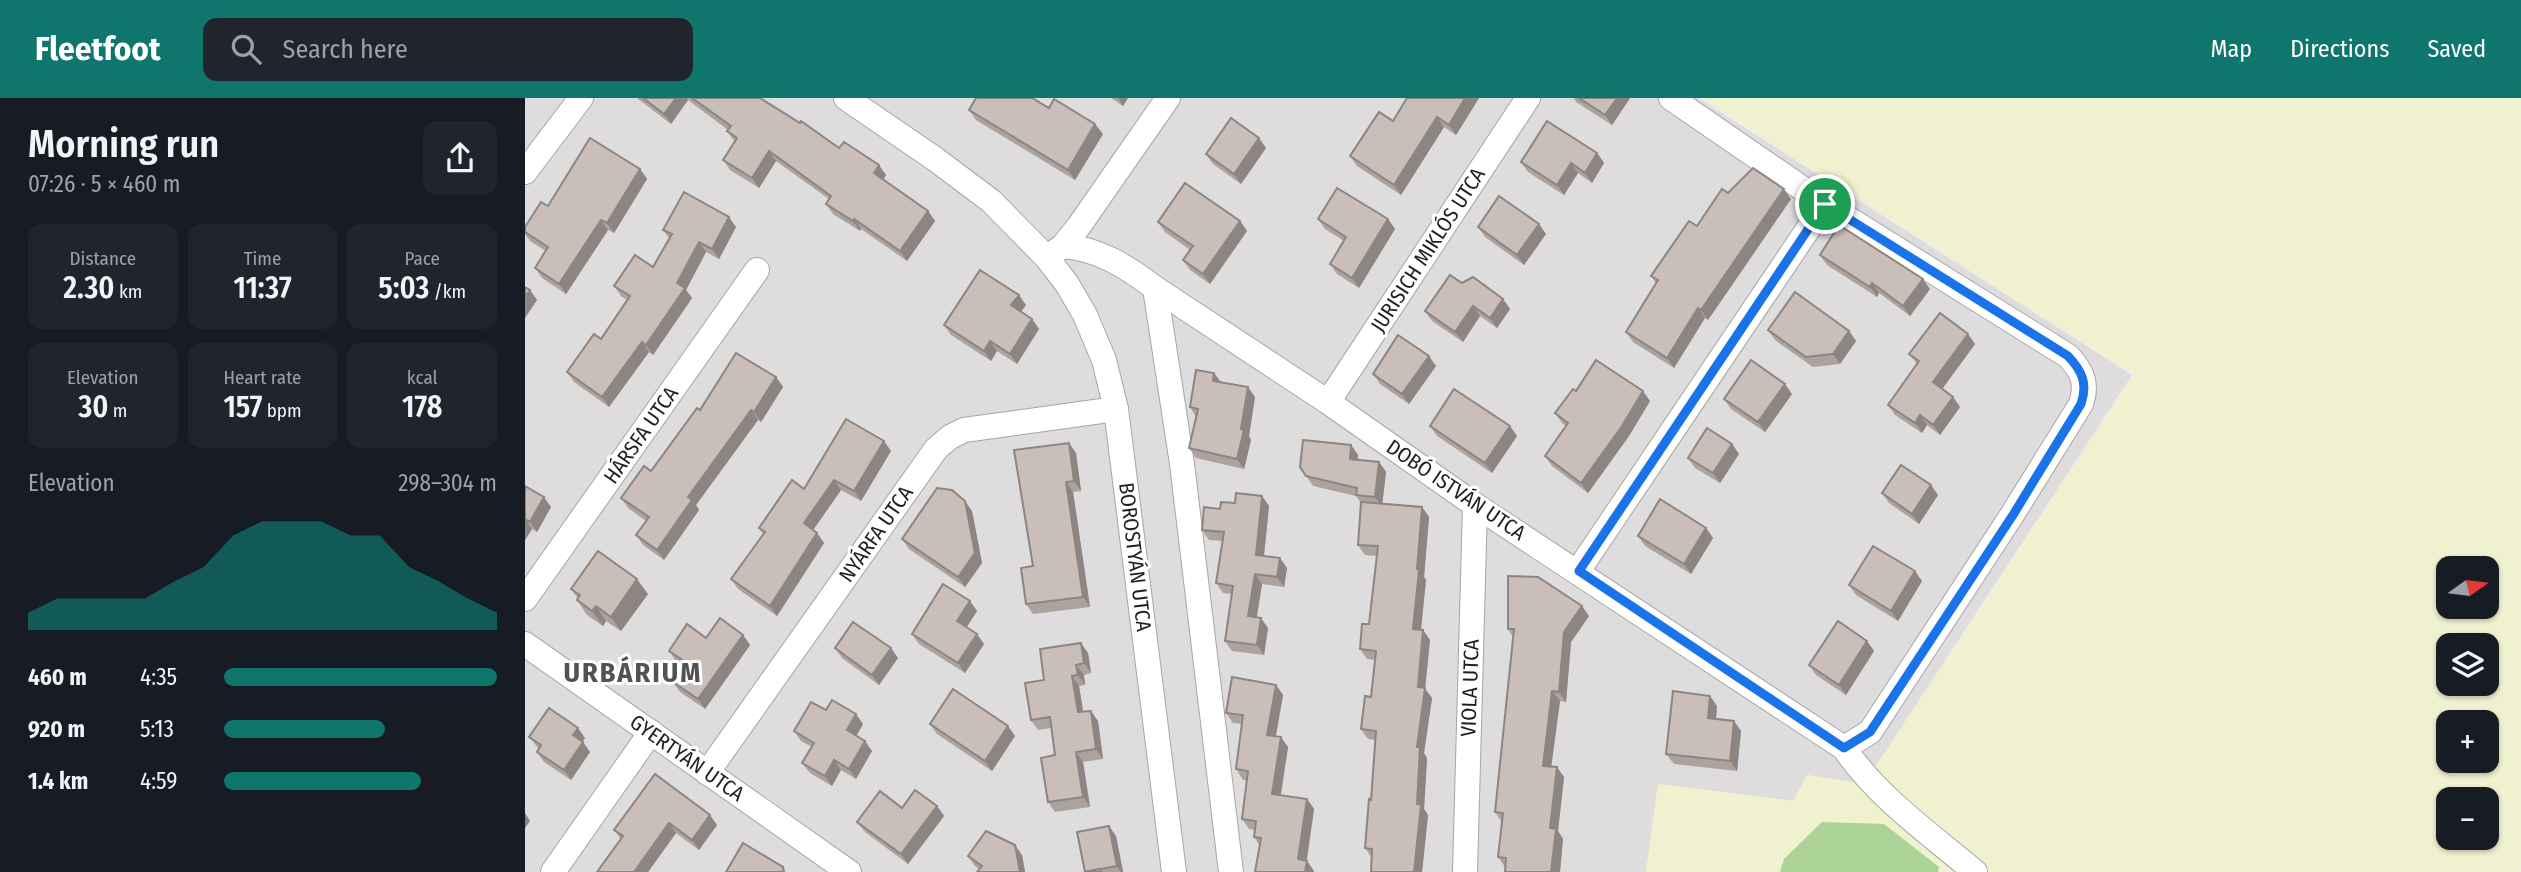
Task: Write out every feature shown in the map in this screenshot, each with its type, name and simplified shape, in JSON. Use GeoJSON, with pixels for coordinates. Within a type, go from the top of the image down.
{"type":"FeatureCollection","features":[{"type":"Feature","properties":{"kind":"street"},"geometry":{"type":"LineString","coordinates":[[525,172],[581,98]]}},
{"type":"Feature","properties":{"kind":"street"},"geometry":{"type":"LineString","coordinates":[[846,98],[935,159],[1055,252],[1079,226],[1168,98]]}},
{"type":"Feature","properties":{"kind":"street","name":"JURISICH MIKLÓS UTCA"},"geometry":{"type":"LineString","coordinates":[[1328,402],[1528,98]]}},
{"type":"Feature","properties":{"kind":"street"},"geometry":{"type":"LineString","coordinates":[[1671,98],[1825,204],[2068,356],[2080,368],[2084,380],[2085,391],[2081,404],[2013,515],[1870,732],[1844,748]]}},
{"type":"Feature","properties":{"kind":"street"},"geometry":{"type":"LineString","coordinates":[[1579,571],[1825,204]]}},
{"type":"Feature","properties":{"kind":"street","name":"DOBÓ ISTVÁN UTCA"},"geometry":{"type":"LineString","coordinates":[[1055,252],[1084,248],[1112,258],[1328,402],[1475,505],[1844,748],[1857,767],[1885,796],[1975,872]]}},
{"type":"Feature","properties":{"kind":"street","name":"BOROSTYÁN UTCA"},"geometry":{"type":"LineString","coordinates":[[1055,252],[1067,284],[1085,315],[1104,360],[1117,410],[1174,872]]}},
{"type":"Feature","properties":{"kind":"street","name":"HÁRSFA UTCA"},"geometry":{"type":"LineString","coordinates":[[525,599],[757,270]]}},
{"type":"Feature","properties":{"kind":"street"},"geometry":{"type":"LineString","coordinates":[[1155,288],[1182,464],[1231,872]]}},
{"type":"Feature","properties":{"kind":"street","name":"NYÁRFA UTCA"},"geometry":{"type":"LineString","coordinates":[[707,773],[936,449],[964,430],[1117,410]]}},
{"type":"Feature","properties":{"kind":"street","name":"VIOLA UTCA"},"geometry":{"type":"LineString","coordinates":[[1465,872],[1475,505]]}},
{"type":"Feature","properties":{"kind":"street","name":"GYERTYÁN UTCA"},"geometry":{"type":"LineString","coordinates":[[525,644],[849,872]]}},
{"type":"Feature","properties":{"kind":"street"},"geometry":{"type":"LineString","coordinates":[[553,872],[651,732]]}},
{"type":"Feature","properties":{"kind":"shaded area"},"geometry":{"type":"Polygon","coordinates":[[[525,98],[1698,98],[2132,375],[1864,784],[1807,775],[1793,801],[1658,784],[1646,872],[525,872],[525,98]]]}},
{"type":"Feature","properties":{"kind":"green space"},"geometry":{"type":"Polygon","coordinates":[[[1703,98],[2521,98],[2521,867],[2515,872],[1646,872],[1658,784],[1793,801],[1807,775],[1864,784],[2134,375],[1703,98]]]}},
{"type":"Feature","properties":{"kind":"green space"},"geometry":{"type":"Polygon","coordinates":[[[1822,822],[1884,824],[1939,867],[1938,872],[1780,872],[1784,859],[1822,822]]]}},
{"type":"Feature","properties":{"kind":"building"},"geometry":{"type":"Polygon","coordinates":[[[643,98],[676,98],[664,114],[643,98]]]}},
{"type":"Feature","properties":{"kind":"building"},"geometry":{"type":"Polygon","coordinates":[[[692,98],[760,98],[800,123],[801,121],[839,148],[844,142],[879,165],[874,173],[928,211],[900,251],[854,219],[853,221],[826,204],[831,196],[769,151],[752,178],[723,160],[737,138],[727,131],[731,126],[692,98]]]}},
{"type":"Feature","properties":{"kind":"building"},"geometry":{"type":"Polygon","coordinates":[[[976,98],[1032,98],[1049,108],[1054,99],[1095,124],[1068,170],[969,110],[976,98]]]}},
{"type":"Feature","properties":{"kind":"building"},"geometry":{"type":"Polygon","coordinates":[[[1407,98],[1465,98],[1449,125],[1437,117],[1394,185],[1350,156],[1379,112],[1393,121],[1407,98]]]}},
{"type":"Feature","properties":{"kind":"building"},"geometry":{"type":"Polygon","coordinates":[[[1579,98],[1617,98],[1605,115],[1579,98]]]}},
{"type":"Feature","properties":{"kind":"building"},"geometry":{"type":"Polygon","coordinates":[[[1231,118],[1259,138],[1234,174],[1206,154],[1231,118]]]}},
{"type":"Feature","properties":{"kind":"building"},"geometry":{"type":"Polygon","coordinates":[[[1547,121],[1597,153],[1585,173],[1571,163],[1557,185],[1521,162],[1547,121]]]}},
{"type":"Feature","properties":{"kind":"building"},"geometry":{"type":"Polygon","coordinates":[[[590,138],[640,169],[607,223],[601,220],[559,284],[535,268],[548,247],[525,232],[525,227],[541,202],[548,206],[590,138]]]}},
{"type":"Feature","properties":{"kind":"building"},"geometry":{"type":"Polygon","coordinates":[[[1753,168],[1784,189],[1701,310],[1698,308],[1667,358],[1626,332],[1658,280],[1651,276],[1689,221],[1697,226],[1722,189],[1728,193],[1753,168]]]}},
{"type":"Feature","properties":{"kind":"building"},"geometry":{"type":"Polygon","coordinates":[[[1185,183],[1240,221],[1203,274],[1183,260],[1193,246],[1158,222],[1185,183]]]}},
{"type":"Feature","properties":{"kind":"building"},"geometry":{"type":"Polygon","coordinates":[[[1337,188],[1388,219],[1352,278],[1330,264],[1346,237],[1318,219],[1337,188]]]}},
{"type":"Feature","properties":{"kind":"building"},"geometry":{"type":"Polygon","coordinates":[[[684,192],[729,217],[712,249],[699,242],[677,283],[685,288],[646,345],[642,342],[602,397],[567,372],[594,334],[601,339],[630,296],[614,286],[635,255],[653,267],[672,234],[663,230],[684,192]]]}},
{"type":"Feature","properties":{"kind":"building"},"geometry":{"type":"Polygon","coordinates":[[[1499,196],[1539,224],[1517,255],[1478,227],[1499,196]]]}},
{"type":"Feature","properties":{"kind":"building"},"geometry":{"type":"Polygon","coordinates":[[[1839,225],[1923,279],[1903,306],[1872,283],[1870,287],[1820,255],[1839,225]]]}},
{"type":"Feature","properties":{"kind":"building"},"geometry":{"type":"Polygon","coordinates":[[[980,270],[1019,295],[1011,305],[1032,319],[1010,354],[990,341],[984,351],[944,325],[980,270]]]}},
{"type":"Feature","properties":{"kind":"building"},"geometry":{"type":"Polygon","coordinates":[[[1450,275],[1462,283],[1473,277],[1503,299],[1490,318],[1473,306],[1455,332],[1425,311],[1450,275]]]}},
{"type":"Feature","properties":{"kind":"building"},"geometry":{"type":"Polygon","coordinates":[[[1795,292],[1849,331],[1833,354],[1806,357],[1768,330],[1795,292]]]}},
{"type":"Feature","properties":{"kind":"building"},"geometry":{"type":"Polygon","coordinates":[[[1940,313],[1968,334],[1933,382],[1953,397],[1933,425],[1920,415],[1915,423],[1888,405],[1919,361],[1909,354],[1940,313]]]}},
{"type":"Feature","properties":{"kind":"building"},"geometry":{"type":"Polygon","coordinates":[[[1398,335],[1429,356],[1402,394],[1373,374],[1398,335]]]}},
{"type":"Feature","properties":{"kind":"building"},"geometry":{"type":"Polygon","coordinates":[[[736,353],[776,377],[754,412],[751,410],[688,497],[692,500],[657,550],[636,535],[649,517],[621,498],[644,466],[651,471],[697,408],[700,410],[736,353]]]}},
{"type":"Feature","properties":{"kind":"building"},"geometry":{"type":"Polygon","coordinates":[[[1596,360],[1643,391],[1622,426],[1581,483],[1545,456],[1568,423],[1555,413],[1573,389],[1576,391],[1596,360]]]}},
{"type":"Feature","properties":{"kind":"building"},"geometry":{"type":"Polygon","coordinates":[[[1751,360],[1785,384],[1758,422],[1724,399],[1751,360]]]}},
{"type":"Feature","properties":{"kind":"building"},"geometry":{"type":"Polygon","coordinates":[[[1196,370],[1214,373],[1213,381],[1248,387],[1241,429],[1244,430],[1237,459],[1189,448],[1198,409],[1190,407],[1196,370]]]}},
{"type":"Feature","properties":{"kind":"building"},"geometry":{"type":"Polygon","coordinates":[[[1454,389],[1510,426],[1485,463],[1430,426],[1454,389]]]}},
{"type":"Feature","properties":{"kind":"building"},"geometry":{"type":"Polygon","coordinates":[[[846,419],[884,441],[854,491],[834,480],[804,523],[817,533],[770,606],[731,579],[765,532],[759,528],[792,480],[804,489],[846,419]]]}},
{"type":"Feature","properties":{"kind":"building"},"geometry":{"type":"Polygon","coordinates":[[[1707,428],[1732,444],[1713,473],[1688,458],[1707,428]]]}},
{"type":"Feature","properties":{"kind":"building"},"geometry":{"type":"Polygon","coordinates":[[[1303,440],[1351,445],[1350,459],[1379,462],[1375,497],[1356,495],[1357,488],[1306,476],[1300,467],[1303,440]]]}},
{"type":"Feature","properties":{"kind":"building"},"geometry":{"type":"Polygon","coordinates":[[[1069,443],[1074,481],[1066,482],[1083,597],[1026,604],[1021,568],[1033,566],[1014,450],[1069,443]]]}},
{"type":"Feature","properties":{"kind":"building"},"geometry":{"type":"Polygon","coordinates":[[[1901,465],[1931,485],[1912,514],[1882,493],[1901,465]]]}},
{"type":"Feature","properties":{"kind":"building"},"geometry":{"type":"Polygon","coordinates":[[[525,486],[544,497],[530,522],[525,519],[525,486]]]}},
{"type":"Feature","properties":{"kind":"building"},"geometry":{"type":"Polygon","coordinates":[[[937,488],[952,490],[965,501],[975,553],[958,577],[902,539],[937,488]]]}},
{"type":"Feature","properties":{"kind":"building"},"geometry":{"type":"Polygon","coordinates":[[[1236,493],[1262,496],[1256,555],[1280,558],[1277,577],[1255,574],[1248,616],[1261,618],[1257,645],[1225,641],[1233,586],[1216,583],[1224,532],[1202,530],[1204,507],[1220,509],[1221,502],[1235,503],[1236,493]]]}},
{"type":"Feature","properties":{"kind":"building"},"geometry":{"type":"Polygon","coordinates":[[[1660,499],[1706,528],[1684,564],[1638,536],[1660,499]]]}},
{"type":"Feature","properties":{"kind":"building"},"geometry":{"type":"Polygon","coordinates":[[[1361,502],[1422,507],[1413,629],[1423,630],[1418,687],[1425,688],[1417,747],[1420,747],[1417,804],[1421,805],[1414,872],[1371,872],[1372,849],[1365,848],[1376,731],[1361,729],[1365,696],[1371,697],[1376,651],[1360,649],[1362,624],[1369,624],[1378,546],[1358,545],[1361,502]]]}},
{"type":"Feature","properties":{"kind":"building"},"geometry":{"type":"Polygon","coordinates":[[[1873,546],[1915,571],[1891,611],[1849,585],[1873,546]]]}},
{"type":"Feature","properties":{"kind":"building"},"geometry":{"type":"Polygon","coordinates":[[[598,551],[637,579],[611,617],[596,606],[592,611],[577,600],[580,595],[571,589],[598,551]]]}},
{"type":"Feature","properties":{"kind":"building"},"geometry":{"type":"Polygon","coordinates":[[[1508,576],[1538,577],[1582,606],[1564,632],[1559,692],[1552,691],[1543,766],[1557,767],[1550,828],[1556,829],[1551,872],[1505,872],[1506,858],[1498,857],[1503,813],[1495,812],[1514,629],[1508,629],[1508,576]]]}},
{"type":"Feature","properties":{"kind":"building"},"geometry":{"type":"Polygon","coordinates":[[[943,584],[970,601],[957,621],[977,634],[958,663],[912,634],[943,584]]]}},
{"type":"Feature","properties":{"kind":"building"},"geometry":{"type":"Polygon","coordinates":[[[720,618],[743,635],[698,699],[673,682],[687,663],[669,651],[687,624],[706,638],[720,618]]]}},
{"type":"Feature","properties":{"kind":"building"},"geometry":{"type":"Polygon","coordinates":[[[1838,621],[1867,641],[1839,685],[1809,665],[1838,621]]]}},
{"type":"Feature","properties":{"kind":"building"},"geometry":{"type":"Polygon","coordinates":[[[853,622],[891,648],[872,675],[835,648],[853,622]]]}},
{"type":"Feature","properties":{"kind":"building"},"geometry":{"type":"Polygon","coordinates":[[[1081,643],[1084,663],[1076,665],[1078,675],[1072,676],[1078,712],[1091,711],[1096,749],[1076,752],[1083,797],[1048,802],[1041,758],[1055,755],[1050,717],[1031,720],[1025,683],[1044,680],[1040,649],[1081,643]]]}},
{"type":"Feature","properties":{"kind":"building"},"geometry":{"type":"Polygon","coordinates":[[[1232,677],[1276,685],[1267,735],[1281,737],[1272,794],[1307,799],[1298,859],[1307,861],[1305,872],[1255,872],[1261,838],[1254,837],[1256,821],[1242,819],[1248,771],[1236,769],[1243,715],[1226,713],[1232,677]]]}},
{"type":"Feature","properties":{"kind":"building"},"geometry":{"type":"Polygon","coordinates":[[[953,689],[1008,726],[985,761],[930,724],[953,689]]]}},
{"type":"Feature","properties":{"kind":"building"},"geometry":{"type":"Polygon","coordinates":[[[1673,691],[1710,696],[1708,718],[1734,721],[1730,761],[1666,754],[1673,691]]]}},
{"type":"Feature","properties":{"kind":"building"},"geometry":{"type":"Polygon","coordinates":[[[832,700],[856,714],[847,730],[865,741],[849,769],[834,760],[825,776],[802,763],[814,743],[794,731],[811,702],[826,710],[832,700]]]}},
{"type":"Feature","properties":{"kind":"building"},"geometry":{"type":"Polygon","coordinates":[[[549,708],[578,728],[573,735],[583,742],[564,770],[537,752],[541,745],[529,737],[549,708]]]}},
{"type":"Feature","properties":{"kind":"building"},"geometry":{"type":"Polygon","coordinates":[[[655,774],[710,815],[692,840],[669,823],[634,872],[597,872],[623,836],[614,830],[655,774]]]}},
{"type":"Feature","properties":{"kind":"building"},"geometry":{"type":"Polygon","coordinates":[[[915,790],[937,806],[901,854],[857,822],[880,791],[902,808],[915,790]]]}},
{"type":"Feature","properties":{"kind":"building"},"geometry":{"type":"Polygon","coordinates":[[[1109,826],[1117,866],[1085,872],[1077,832],[1109,826]]]}},
{"type":"Feature","properties":{"kind":"building"},"geometry":{"type":"Polygon","coordinates":[[[986,831],[1015,845],[1020,872],[977,872],[982,866],[968,856],[986,831]]]}},
{"type":"Feature","properties":{"kind":"building"},"geometry":{"type":"Polygon","coordinates":[[[743,843],[783,867],[784,872],[726,872],[743,843]]]}},
{"type":"Feature","properties":{"kind":"district","name":"URBÁRIUM"},"geometry":{"type":"Point","coordinates":[633,672]}},
{"type":"Feature","properties":{"kind":"route"},"geometry":{"type":"LineString","coordinates":[[1825,204],[2068,356],[2080,368],[2085,391],[2081,404],[2013,515],[1870,732],[1844,748],[1579,571],[1825,204]]}}]}
